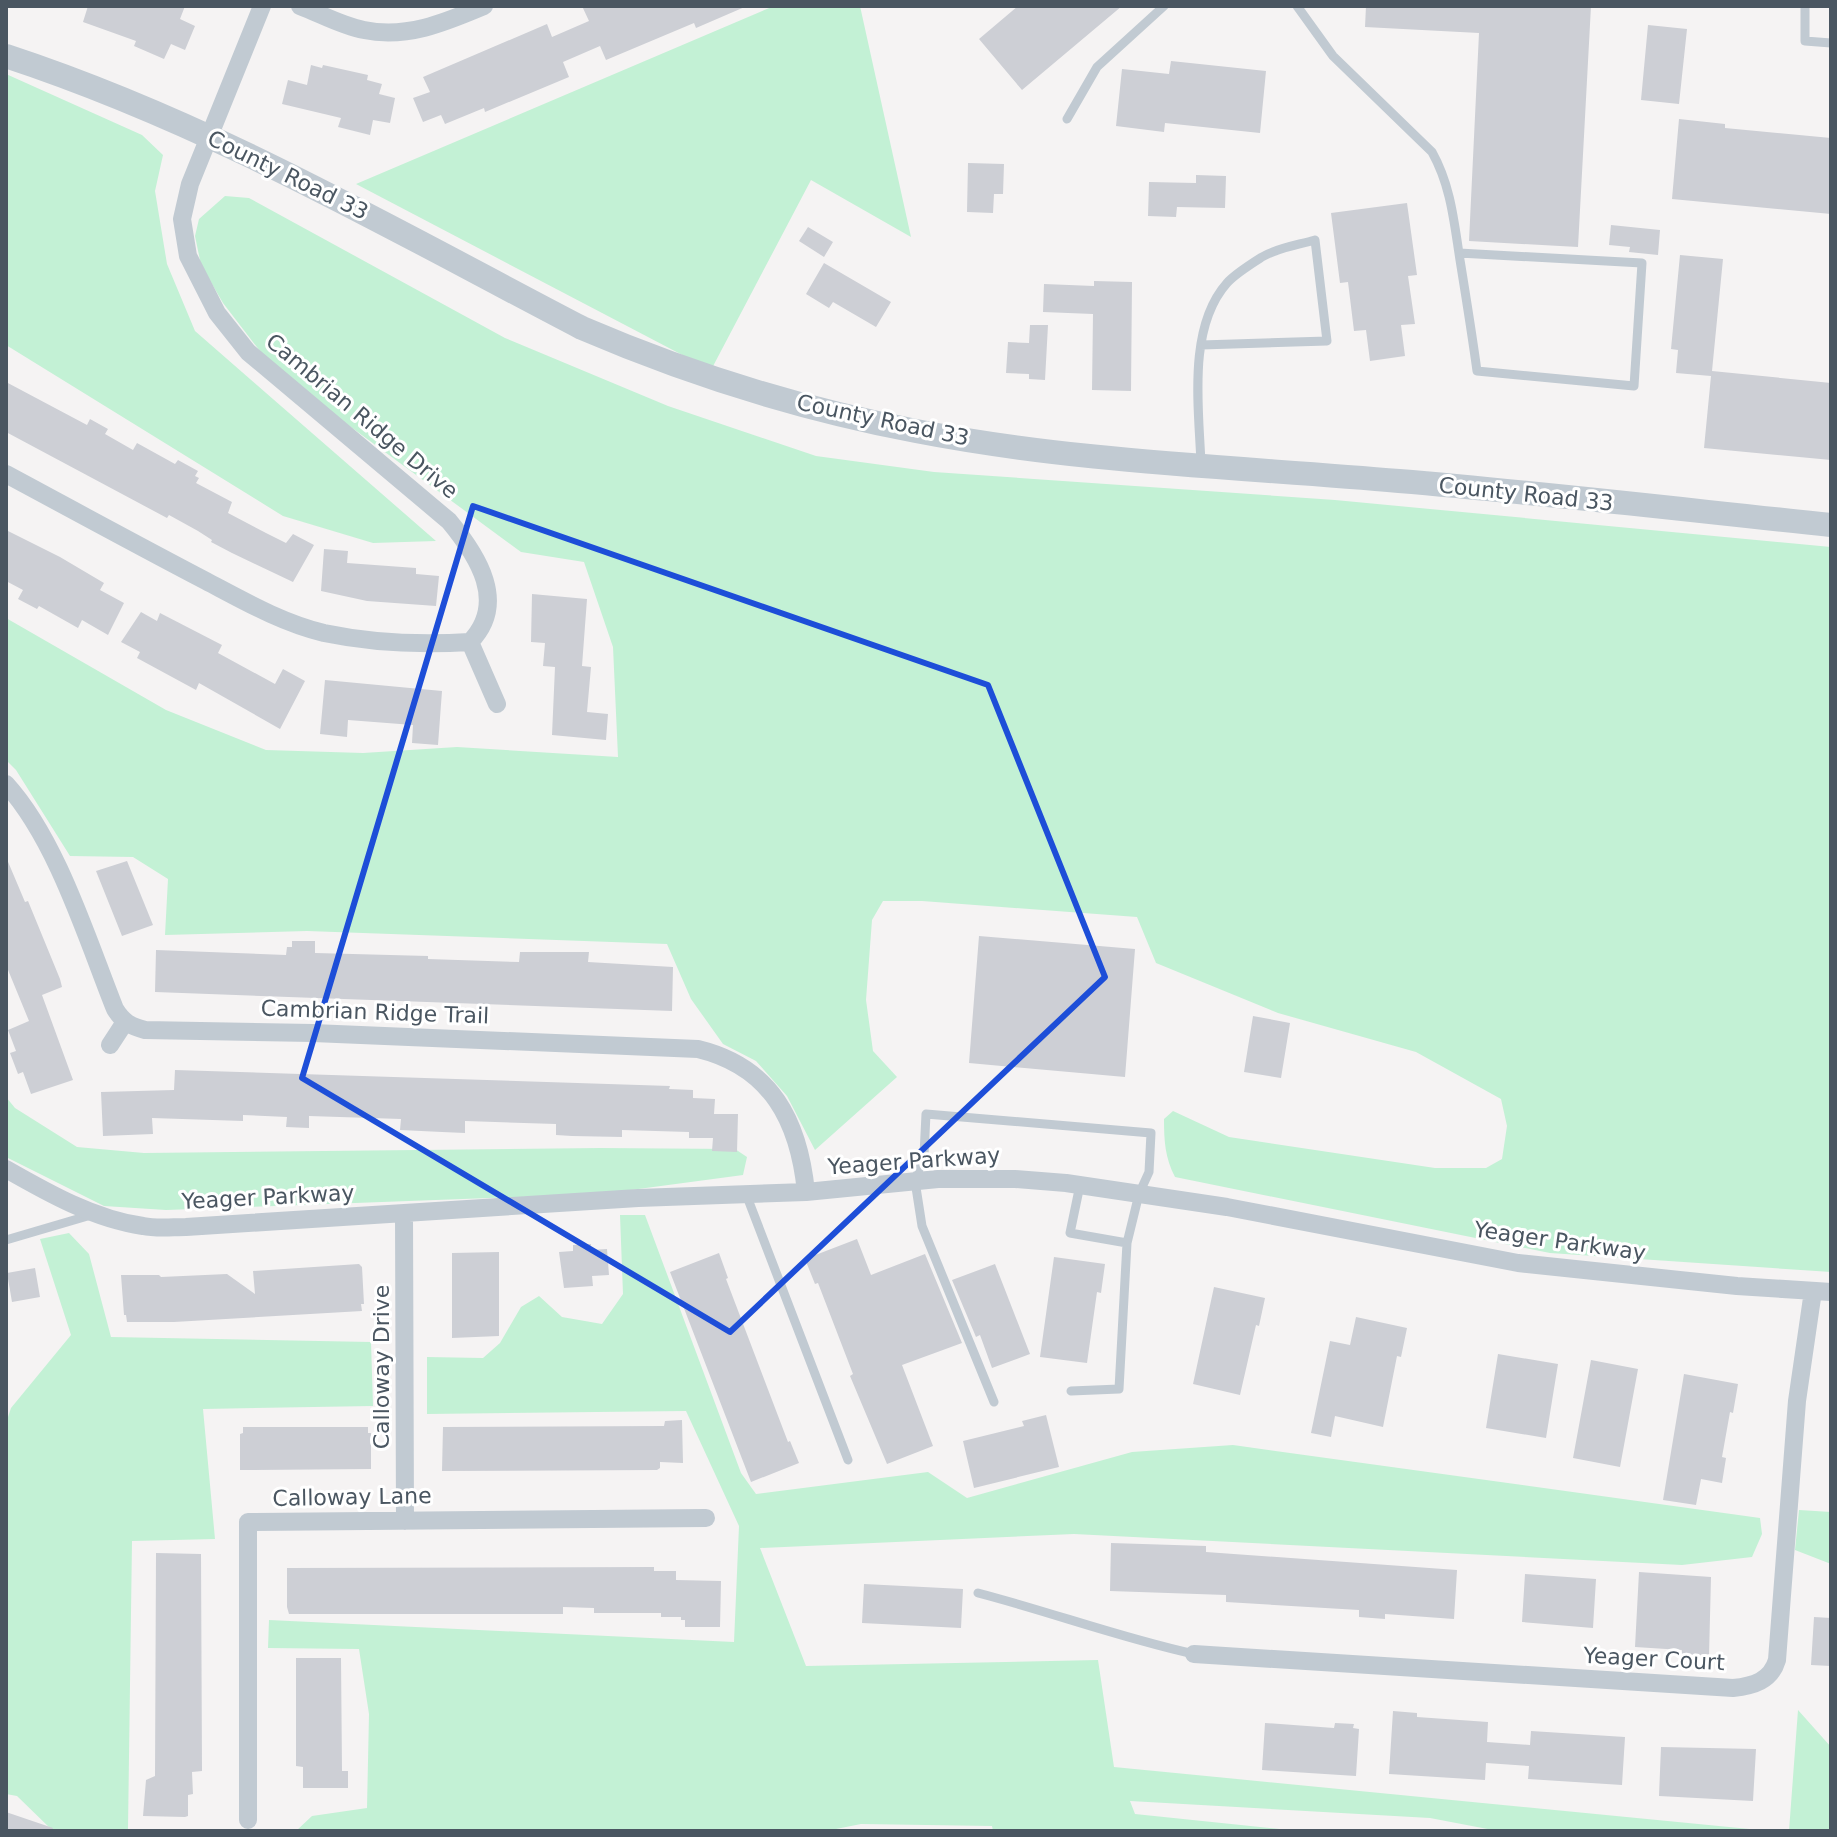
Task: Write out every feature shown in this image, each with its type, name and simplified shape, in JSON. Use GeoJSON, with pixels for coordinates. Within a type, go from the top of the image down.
{"type":"FeatureCollection","features":[{"type":"Feature","properties":{"kind":"street","name":"Cambrian Ridge Drive"},"geometry":{"type":"LineString","coordinates":[[262,6],[190,184],[182,219],[188,256],[217,313],[248,352],[449,521],[462,536],[480,567],[489,601],[485,623],[470,642]]}},
{"type":"Feature","properties":{"kind":"street"},"geometry":{"type":"LineString","coordinates":[[300,6],[366,31],[403,32],[448,22],[484,6]]}},
{"type":"Feature","properties":{"kind":"street","name":"County Road 33"},"geometry":{"type":"LineString","coordinates":[[6,56],[68,76],[170,117],[343,201],[582,328],[716,380],[868,421],[1022,447],[1403,481],[1831,525]]}},
{"type":"Feature","properties":{"kind":"street"},"geometry":{"type":"LineString","coordinates":[[6,474],[277,617],[298,625],[358,638],[441,645],[470,642],[497,704]]}},
{"type":"Feature","properties":{"kind":"street"},"geometry":{"type":"LineString","coordinates":[[6,784],[28,814],[48,850],[115,1009],[125,1022],[110,1045]]}},
{"type":"Feature","properties":{"kind":"street","name":"Cambrian Ridge Trail"},"geometry":{"type":"LineString","coordinates":[[125,1022],[145,1030],[629,1044],[708,1051],[734,1061],[770,1090],[798,1141],[806,1192]]}},
{"type":"Feature","properties":{"kind":"street","name":"Yeager Parkway"},"geometry":{"type":"LineString","coordinates":[[6,1169],[45,1191],[97,1214],[145,1227],[186,1227],[638,1198],[806,1192],[915,1181],[1002,1178],[1080,1185],[1242,1210],[1518,1263],[1822,1292]]}},
{"type":"Feature","properties":{"kind":"street","name":"Calloway Drive"},"geometry":{"type":"LineString","coordinates":[[404,1213],[405,1521]]}},
{"type":"Feature","properties":{"kind":"street","name":"Yeager Court"},"geometry":{"type":"LineString","coordinates":[[1194,1654],[1733,1688],[1767,1677],[1774,1670],[1777,1660],[1797,1401],[1822,1292]]}},
{"type":"Feature","properties":{"kind":"street","name":"Calloway Lane"},"geometry":{"type":"LineString","coordinates":[[248,1820],[248,1522],[706,1518]]}},
{"type":"Feature","properties":{"kind":"lane"},"geometry":{"type":"LineString","coordinates":[[1067,119],[1097,67],[1164,6]]}},
{"type":"Feature","properties":{"kind":"lane"},"geometry":{"type":"LineString","coordinates":[[1297,6],[1333,56],[1432,152],[1443,172],[1452,204],[1459,253],[1477,371],[1634,386],[1642,263],[1459,253]]}},
{"type":"Feature","properties":{"kind":"lane"},"geometry":{"type":"LineString","coordinates":[[1805,6],[1805,41],[1831,43]]}},
{"type":"Feature","properties":{"kind":"lane"},"geometry":{"type":"LineString","coordinates":[[1201,345],[1327,341],[1315,240],[1264,256],[1227,283],[1211,310],[1201,345],[1197,379],[1201,464]]}},
{"type":"Feature","properties":{"kind":"lane"},"geometry":{"type":"LineString","coordinates":[[994,1402],[922,1226],[915,1181],[924,1155],[926,1114],[1151,1133],[1149,1172],[1139,1194],[1127,1243],[1119,1389],[1071,1391]]}},
{"type":"Feature","properties":{"kind":"lane"},"geometry":{"type":"LineString","coordinates":[[1080,1185],[1070,1233],[1127,1243]]}},
{"type":"Feature","properties":{"kind":"lane"},"geometry":{"type":"LineString","coordinates":[[746,1194],[848,1460]]}},
{"type":"Feature","properties":{"kind":"lane"},"geometry":{"type":"LineString","coordinates":[[6,1240],[97,1214]]}},
{"type":"Feature","properties":{"kind":"lane"},"geometry":{"type":"LineString","coordinates":[[978,1593],[1145,1644],[1194,1654]]}},
{"type":"Feature","properties":{"kind":"highlighted area"},"geometry":{"type":"Polygon","coordinates":[[[473,506],[988,685],[1105,977],[730,1332],[302,1078],[473,506]]]}},
{"type":"Feature","properties":{"kind":"green space"},"geometry":{"type":"Polygon","coordinates":[[[774,6],[860,6],[911,237],[811,180],[711,370],[356,184],[774,6]]]}},
{"type":"Feature","properties":{"kind":"green space"},"geometry":{"type":"Polygon","coordinates":[[[6,74],[142,135],[163,155],[155,191],[167,264],[195,331],[436,541],[373,543],[283,516],[6,345],[6,74]]]}},
{"type":"Feature","properties":{"kind":"green space"},"geometry":{"type":"Polygon","coordinates":[[[225,196],[249,198],[505,338],[668,406],[816,456],[934,472],[1335,500],[1831,547],[1831,1272],[1550,1253],[1175,1177],[1167,1156],[1164,1127],[1164,1119],[1173,1111],[1229,1137],[1435,1168],[1486,1168],[1502,1159],[1507,1126],[1501,1099],[1416,1052],[1278,1013],[1156,963],[1137,917],[922,901],[883,901],[872,920],[866,1000],[873,1051],[897,1077],[815,1150],[787,1096],[756,1061],[723,1044],[691,999],[667,944],[307,931],[165,935],[168,879],[133,857],[70,856],[16,770],[6,760],[6,618],[166,710],[266,750],[363,753],[457,747],[618,757],[613,647],[584,562],[521,552],[276,372],[223,303],[201,265],[195,236],[199,219],[225,196]]]}},
{"type":"Feature","properties":{"kind":"green space"},"geometry":{"type":"Polygon","coordinates":[[[6,1097],[15,1108],[77,1147],[144,1153],[600,1148],[735,1149],[747,1157],[743,1175],[601,1194],[166,1210],[104,1206],[6,1157],[6,1097]]]}},
{"type":"Feature","properties":{"kind":"green space"},"geometry":{"type":"Polygon","coordinates":[[[620,1215],[645,1215],[741,1473],[756,1494],[928,1472],[967,1498],[1132,1452],[1233,1445],[1760,1518],[1762,1534],[1752,1557],[1682,1565],[1074,1534],[760,1548],[806,1666],[1098,1660],[1114,1767],[1770,1831],[1498,1831],[1430,1818],[1130,1801],[1135,1814],[1299,1831],[993,1831],[992,1826],[861,1824],[826,1831],[296,1831],[312,1816],[367,1808],[369,1714],[359,1649],[268,1648],[269,1620],[734,1642],[739,1526],[686,1411],[427,1414],[427,1357],[483,1358],[500,1343],[521,1307],[539,1296],[562,1317],[602,1324],[623,1294],[620,1215]]]}},
{"type":"Feature","properties":{"kind":"green space"},"geometry":{"type":"Polygon","coordinates":[[[69,1233],[89,1254],[111,1337],[371,1342],[373,1406],[203,1409],[215,1539],[132,1541],[128,1829],[196,1831],[53,1831],[17,1796],[6,1794],[6,1423],[11,1408],[71,1335],[40,1239],[69,1233]]]}},
{"type":"Feature","properties":{"kind":"green space"},"geometry":{"type":"Polygon","coordinates":[[[1799,1510],[1831,1512],[1831,1564],[1795,1550],[1799,1510]]]}},
{"type":"Feature","properties":{"kind":"green space"},"geometry":{"type":"Polygon","coordinates":[[[1798,1710],[1831,1747],[1831,1831],[1789,1831],[1798,1710]]]}},
{"type":"Feature","properties":{"kind":"building"},"geometry":{"type":"Polygon","coordinates":[[[88,6],[185,6],[180,19],[195,26],[185,50],[171,44],[164,59],[134,46],[136,41],[83,22],[88,6]]]}},
{"type":"Feature","properties":{"kind":"building"},"geometry":{"type":"Polygon","coordinates":[[[582,6],[747,6],[696,28],[694,23],[606,60],[600,46],[563,62],[569,77],[485,112],[484,108],[445,124],[441,115],[423,122],[413,98],[430,92],[423,77],[547,24],[552,37],[589,21],[582,6]]]}},
{"type":"Feature","properties":{"kind":"building"},"geometry":{"type":"Polygon","coordinates":[[[1018,6],[1122,6],[1022,90],[979,39],[1018,6]]]}},
{"type":"Feature","properties":{"kind":"building"},"geometry":{"type":"Polygon","coordinates":[[[1366,6],[1591,6],[1578,247],[1469,241],[1479,33],[1365,27],[1366,6]]]}},
{"type":"Feature","properties":{"kind":"building"},"geometry":{"type":"Polygon","coordinates":[[[1648,25],[1687,29],[1679,104],[1641,100],[1648,25]]]}},
{"type":"Feature","properties":{"kind":"building"},"geometry":{"type":"Polygon","coordinates":[[[1171,61],[1266,71],[1260,133],[1165,123],[1164,132],[1116,126],[1122,69],[1169,74],[1171,61]]]}},
{"type":"Feature","properties":{"kind":"building"},"geometry":{"type":"Polygon","coordinates":[[[311,65],[368,75],[367,80],[382,84],[379,94],[395,98],[390,123],[373,120],[370,135],[338,127],[341,118],[282,104],[288,80],[307,85],[311,65]]]}},
{"type":"Feature","properties":{"kind":"building"},"geometry":{"type":"Polygon","coordinates":[[[1679,119],[1725,124],[1725,128],[1831,138],[1831,214],[1672,199],[1679,119]]]}},
{"type":"Feature","properties":{"kind":"building"},"geometry":{"type":"Polygon","coordinates":[[[968,163],[1004,164],[1003,194],[994,194],[993,213],[967,212],[968,163]]]}},
{"type":"Feature","properties":{"kind":"building"},"geometry":{"type":"Polygon","coordinates":[[[1196,175],[1226,176],[1225,208],[1177,207],[1176,217],[1148,216],[1149,182],[1196,183],[1196,175]]]}},
{"type":"Feature","properties":{"kind":"building"},"geometry":{"type":"Polygon","coordinates":[[[1407,203],[1417,275],[1408,276],[1415,324],[1401,325],[1405,356],[1370,361],[1366,330],[1354,331],[1348,282],[1340,283],[1331,213],[1407,203]]]}},
{"type":"Feature","properties":{"kind":"building"},"geometry":{"type":"Polygon","coordinates":[[[1611,225],[1660,230],[1658,255],[1629,252],[1630,247],[1609,245],[1611,225]]]}},
{"type":"Feature","properties":{"kind":"building"},"geometry":{"type":"Polygon","coordinates":[[[808,227],[833,242],[824,257],[799,241],[808,227]]]}},
{"type":"Feature","properties":{"kind":"building"},"geometry":{"type":"Polygon","coordinates":[[[1680,255],[1723,259],[1712,371],[1831,383],[1831,460],[1704,448],[1711,376],[1676,373],[1678,350],[1671,349],[1680,255]]]}},
{"type":"Feature","properties":{"kind":"building"},"geometry":{"type":"Polygon","coordinates":[[[824,263],[891,302],[876,327],[833,302],[829,308],[806,294],[824,263]]]}},
{"type":"Feature","properties":{"kind":"building"},"geometry":{"type":"Polygon","coordinates":[[[1094,281],[1132,282],[1131,391],[1092,390],[1093,314],[1043,312],[1044,284],[1094,286],[1094,281]]]}},
{"type":"Feature","properties":{"kind":"building"},"geometry":{"type":"Polygon","coordinates":[[[1030,325],[1048,325],[1045,380],[1029,379],[1029,374],[1006,373],[1008,342],[1029,343],[1030,325]]]}},
{"type":"Feature","properties":{"kind":"building"},"geometry":{"type":"Polygon","coordinates":[[[6,382],[87,425],[90,419],[108,429],[105,434],[133,450],[137,443],[175,464],[178,460],[198,471],[196,483],[232,502],[228,513],[286,543],[293,534],[314,545],[293,582],[232,553],[169,515],[167,518],[6,432],[6,382]]]}},
{"type":"Feature","properties":{"kind":"building"},"geometry":{"type":"Polygon","coordinates":[[[6,530],[104,583],[100,590],[124,603],[108,635],[82,620],[78,628],[39,606],[37,609],[18,599],[23,590],[6,581],[6,530]]]}},
{"type":"Feature","properties":{"kind":"building"},"geometry":{"type":"Polygon","coordinates":[[[324,549],[348,551],[347,563],[416,568],[416,574],[439,576],[436,606],[367,601],[321,591],[324,549]]]}},
{"type":"Feature","properties":{"kind":"building"},"geometry":{"type":"Polygon","coordinates":[[[532,594],[587,599],[582,666],[591,667],[587,712],[608,714],[606,740],[552,735],[555,667],[543,666],[545,643],[531,642],[532,594]]]}},
{"type":"Feature","properties":{"kind":"building"},"geometry":{"type":"Polygon","coordinates":[[[141,612],[157,621],[160,613],[222,645],[218,653],[275,684],[283,669],[305,681],[280,729],[199,683],[196,690],[137,658],[140,652],[121,642],[141,612]]]}},
{"type":"Feature","properties":{"kind":"building"},"geometry":{"type":"Polygon","coordinates":[[[325,680],[442,691],[438,745],[412,743],[413,725],[348,720],[347,737],[320,734],[325,680]]]}},
{"type":"Feature","properties":{"kind":"building"},"geometry":{"type":"Polygon","coordinates":[[[6,857],[60,979],[62,987],[42,995],[73,1080],[31,1094],[23,1072],[18,1074],[10,1053],[16,1051],[8,1030],[29,1021],[6,965],[6,857]]]}},
{"type":"Feature","properties":{"kind":"building"},"geometry":{"type":"Polygon","coordinates":[[[127,861],[153,925],[122,936],[96,871],[127,861]]]}},
{"type":"Feature","properties":{"kind":"building"},"geometry":{"type":"Polygon","coordinates":[[[979,936],[1135,949],[1125,1077],[969,1063],[979,936]]]}},
{"type":"Feature","properties":{"kind":"building"},"geometry":{"type":"Polygon","coordinates":[[[292,941],[315,941],[315,953],[519,962],[520,952],[589,952],[588,962],[673,967],[672,1011],[155,992],[156,950],[286,955],[292,941]]]}},
{"type":"Feature","properties":{"kind":"building"},"geometry":{"type":"Polygon","coordinates":[[[1253,1016],[1290,1023],[1281,1078],[1244,1072],[1253,1016]]]}},
{"type":"Feature","properties":{"kind":"building"},"geometry":{"type":"Polygon","coordinates":[[[175,1070],[670,1086],[669,1089],[693,1090],[693,1098],[715,1099],[714,1114],[738,1114],[737,1152],[712,1151],[713,1138],[689,1138],[689,1132],[622,1130],[622,1137],[572,1136],[556,1135],[556,1124],[465,1121],[465,1133],[400,1130],[401,1119],[309,1116],[309,1128],[286,1127],[287,1117],[243,1115],[243,1121],[152,1118],[153,1134],[103,1136],[101,1092],[174,1090],[175,1070]]]}},
{"type":"Feature","properties":{"kind":"building"},"geometry":{"type":"Polygon","coordinates":[[[857,1239],[871,1275],[925,1254],[962,1343],[902,1365],[933,1446],[887,1464],[850,1376],[853,1374],[818,1283],[815,1284],[805,1259],[857,1239]]]}},
{"type":"Feature","properties":{"kind":"building"},"geometry":{"type":"Polygon","coordinates":[[[591,1244],[591,1250],[607,1249],[609,1275],[592,1276],[593,1286],[564,1288],[559,1252],[573,1251],[573,1245],[591,1244]]]}},
{"type":"Feature","properties":{"kind":"building"},"geometry":{"type":"Polygon","coordinates":[[[499,1252],[499,1336],[452,1338],[452,1253],[499,1252]]]}},
{"type":"Feature","properties":{"kind":"building"},"geometry":{"type":"Polygon","coordinates":[[[719,1253],[788,1442],[799,1463],[751,1482],[670,1272],[719,1253]]]}},
{"type":"Feature","properties":{"kind":"building"},"geometry":{"type":"Polygon","coordinates":[[[1054,1257],[1105,1264],[1101,1293],[1097,1292],[1087,1363],[1040,1357],[1054,1257]]]}},
{"type":"Feature","properties":{"kind":"building"},"geometry":{"type":"Polygon","coordinates":[[[359,1264],[362,1267],[362,1311],[174,1322],[127,1322],[124,1315],[121,1275],[227,1274],[255,1294],[253,1271],[359,1264]]]}},
{"type":"Feature","properties":{"kind":"building"},"geometry":{"type":"Polygon","coordinates":[[[995,1264],[1030,1354],[992,1368],[980,1335],[976,1337],[952,1280],[995,1264]]]}},
{"type":"Feature","properties":{"kind":"building"},"geometry":{"type":"Polygon","coordinates":[[[35,1268],[40,1297],[12,1302],[7,1273],[35,1268]]]}},
{"type":"Feature","properties":{"kind":"building"},"geometry":{"type":"Polygon","coordinates":[[[1214,1287],[1265,1298],[1240,1395],[1193,1384],[1214,1287]]]}},
{"type":"Feature","properties":{"kind":"building"},"geometry":{"type":"Polygon","coordinates":[[[1356,1317],[1407,1328],[1401,1357],[1397,1356],[1383,1427],[1335,1416],[1331,1437],[1311,1433],[1330,1341],[1350,1345],[1356,1317]]]}},
{"type":"Feature","properties":{"kind":"building"},"geometry":{"type":"Polygon","coordinates":[[[1498,1354],[1558,1364],[1546,1438],[1486,1428],[1498,1354]]]}},
{"type":"Feature","properties":{"kind":"building"},"geometry":{"type":"Polygon","coordinates":[[[1591,1360],[1638,1369],[1620,1467],[1573,1458],[1591,1360]]]}},
{"type":"Feature","properties":{"kind":"building"},"geometry":{"type":"Polygon","coordinates":[[[1684,1374],[1738,1384],[1722,1457],[1726,1458],[1722,1483],[1701,1479],[1696,1505],[1663,1500],[1684,1374]]]}},
{"type":"Feature","properties":{"kind":"building"},"geometry":{"type":"Polygon","coordinates":[[[1046,1415],[1059,1467],[974,1488],[963,1441],[1024,1426],[1022,1421],[1046,1415]]]}},
{"type":"Feature","properties":{"kind":"building"},"geometry":{"type":"Polygon","coordinates":[[[682,1420],[683,1463],[660,1462],[657,1470],[442,1471],[443,1427],[664,1426],[665,1421],[682,1420]]]}},
{"type":"Feature","properties":{"kind":"building"},"geometry":{"type":"Polygon","coordinates":[[[243,1427],[368,1427],[368,1433],[371,1433],[371,1469],[240,1470],[240,1434],[243,1427]]]}},
{"type":"Feature","properties":{"kind":"building"},"geometry":{"type":"Polygon","coordinates":[[[1111,1543],[1206,1546],[1206,1552],[1457,1570],[1454,1619],[1385,1614],[1385,1619],[1359,1617],[1359,1610],[1226,1602],[1226,1595],[1110,1591],[1111,1543]]]}},
{"type":"Feature","properties":{"kind":"building"},"geometry":{"type":"Polygon","coordinates":[[[156,1553],[201,1554],[202,1771],[192,1772],[193,1794],[188,1795],[188,1816],[185,1817],[143,1816],[146,1780],[155,1776],[156,1553]]]}},
{"type":"Feature","properties":{"kind":"building"},"geometry":{"type":"Polygon","coordinates":[[[654,1567],[654,1571],[676,1571],[676,1580],[721,1581],[720,1627],[685,1627],[685,1620],[681,1617],[661,1617],[661,1613],[594,1613],[594,1608],[563,1607],[563,1614],[289,1614],[287,1607],[287,1568],[654,1567]]]}},
{"type":"Feature","properties":{"kind":"building"},"geometry":{"type":"Polygon","coordinates":[[[1639,1572],[1711,1577],[1709,1656],[1681,1654],[1682,1650],[1635,1647],[1639,1572]]]}},
{"type":"Feature","properties":{"kind":"building"},"geometry":{"type":"Polygon","coordinates":[[[1525,1574],[1596,1579],[1593,1628],[1522,1622],[1525,1574]]]}},
{"type":"Feature","properties":{"kind":"building"},"geometry":{"type":"Polygon","coordinates":[[[864,1584],[963,1589],[961,1628],[862,1623],[864,1584]]]}},
{"type":"Feature","properties":{"kind":"building"},"geometry":{"type":"Polygon","coordinates":[[[1814,1617],[1831,1618],[1831,1666],[1811,1665],[1814,1617]]]}},
{"type":"Feature","properties":{"kind":"building"},"geometry":{"type":"Polygon","coordinates":[[[296,1658],[341,1658],[342,1771],[348,1771],[348,1788],[303,1788],[303,1767],[296,1766],[296,1658]]]}},
{"type":"Feature","properties":{"kind":"building"},"geometry":{"type":"Polygon","coordinates":[[[1393,1711],[1417,1713],[1417,1717],[1488,1722],[1487,1742],[1530,1745],[1531,1731],[1625,1737],[1622,1785],[1528,1779],[1529,1766],[1486,1763],[1485,1780],[1389,1774],[1393,1711]]]}},
{"type":"Feature","properties":{"kind":"building"},"geometry":{"type":"Polygon","coordinates":[[[1265,1723],[1334,1728],[1335,1723],[1354,1724],[1353,1728],[1359,1729],[1356,1776],[1262,1770],[1265,1723]]]}},
{"type":"Feature","properties":{"kind":"building"},"geometry":{"type":"Polygon","coordinates":[[[1661,1747],[1756,1749],[1753,1801],[1659,1796],[1661,1747]]]}},
{"type":"Feature","properties":{"kind":"building"},"geometry":{"type":"Polygon","coordinates":[[[6,1812],[53,1828],[52,1831],[6,1831],[6,1812]]]}}]}
